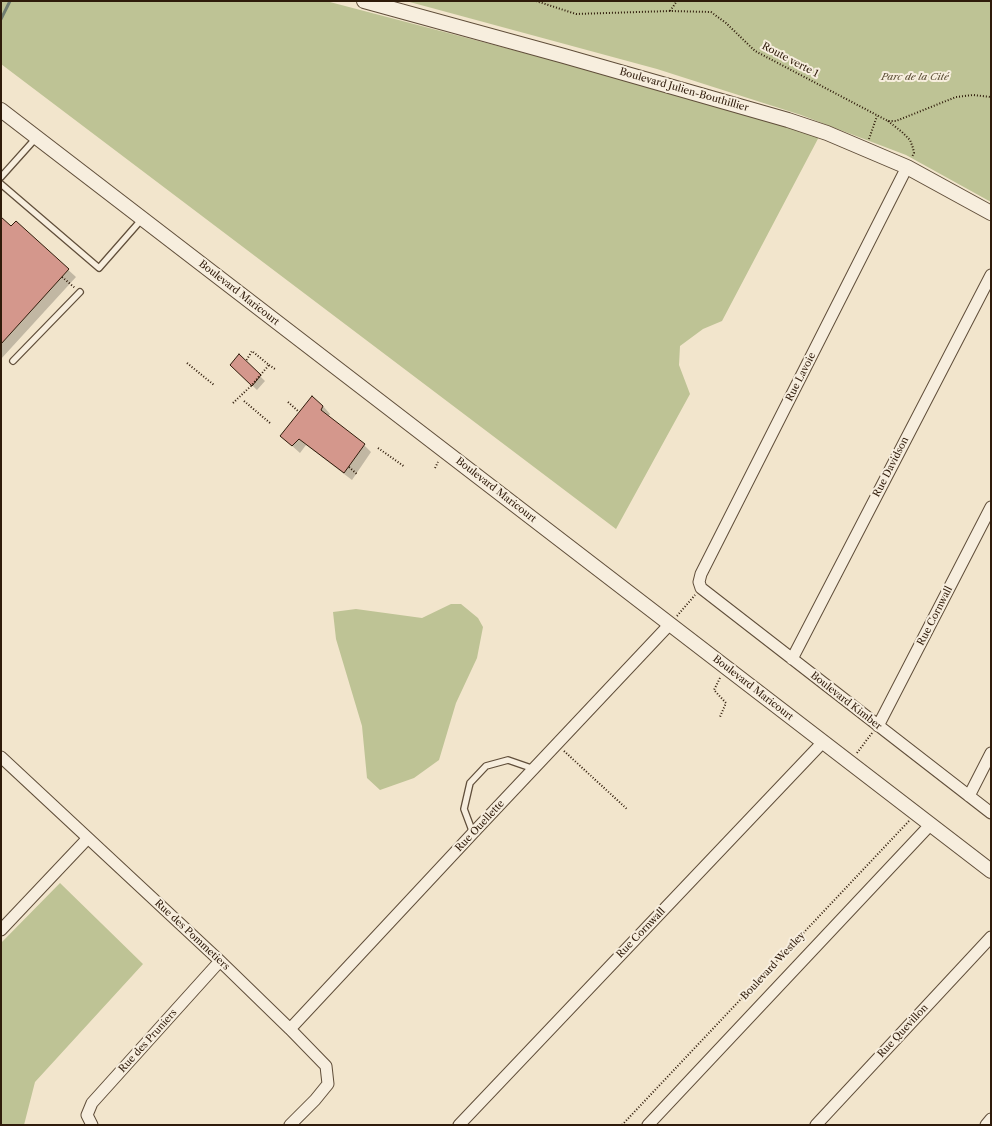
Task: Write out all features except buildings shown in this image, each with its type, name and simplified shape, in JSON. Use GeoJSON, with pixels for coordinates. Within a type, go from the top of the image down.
{"type":"FeatureCollection","features":[{"type":"Feature","properties":{"kind":"street","name":"Boulevard Julien-Bouthillier"},"geometry":{"type":"LineString","coordinates":[[364,1],[782,118],[827,133],[907,167],[991,213]]}},
{"type":"Feature","properties":{"kind":"street","name":"Boulevard Maricourt"},"geometry":{"type":"LineString","coordinates":[[1,110],[991,871]]}},
{"type":"Feature","properties":{"kind":"street","name":"Rue Lavoie"},"geometry":{"type":"LineString","coordinates":[[698,591],[701,574],[907,167]]}},
{"type":"Feature","properties":{"kind":"street","name":"Rue Davidson"},"geometry":{"type":"LineString","coordinates":[[792,659],[991,275]]}},
{"type":"Feature","properties":{"kind":"street","name":"Rue Cornwall"},"geometry":{"type":"LineString","coordinates":[[876,729],[991,507]]}},
{"type":"Feature","properties":{"kind":"street","name":"Boulevard Kimber"},"geometry":{"type":"LineString","coordinates":[[698,591],[792,659],[876,729],[991,813]]}},
{"type":"Feature","properties":{"kind":"street","name":"Rue Ouellette"},"geometry":{"type":"LineString","coordinates":[[290,1029],[670,624]]}},
{"type":"Feature","properties":{"kind":"street","name":"Rue Cornwall"},"geometry":{"type":"LineString","coordinates":[[459,1125],[823,742]]}},
{"type":"Feature","properties":{"kind":"street"},"geometry":{"type":"LineString","coordinates":[[969,796],[991,753]]}},
{"type":"Feature","properties":{"kind":"street","name":"Rue des Pommetiers"},"geometry":{"type":"LineString","coordinates":[[2,758],[220,961],[326,1066],[328,1084],[315,1100],[290,1125]]}},
{"type":"Feature","properties":{"kind":"street","name":"Boulevard Westley"},"geometry":{"type":"LineString","coordinates":[[648,1125],[931,824]]}},
{"type":"Feature","properties":{"kind":"street"},"geometry":{"type":"LineString","coordinates":[[1,930],[88,838]]}},
{"type":"Feature","properties":{"kind":"street","name":"Rue Quevillon"},"geometry":{"type":"LineString","coordinates":[[816,1125],[991,937]]}},
{"type":"Feature","properties":{"kind":"street","name":"Rue des Pruniers"},"geometry":{"type":"LineString","coordinates":[[92,1125],[88,1115],[92,1103],[220,961]]}},
{"type":"Feature","properties":{"kind":"street"},"geometry":{"type":"LineString","coordinates":[[986,1125],[991,1119]]}},
{"type":"Feature","properties":{"kind":"lane"},"geometry":{"type":"LineString","coordinates":[[1,177],[37,138]]}},
{"type":"Feature","properties":{"kind":"lane"},"geometry":{"type":"LineString","coordinates":[[1,184],[99,268],[142,219]]}},
{"type":"Feature","properties":{"kind":"lane"},"geometry":{"type":"LineString","coordinates":[[13,360],[80,292]]}},
{"type":"Feature","properties":{"kind":"lane"},"geometry":{"type":"LineString","coordinates":[[473,833],[464,809],[470,783],[486,766],[508,760],[534,769]]}},
{"type":"Feature","properties":{"kind":"path","name":"Route verte 1"},"geometry":{"type":"LineString","coordinates":[[536,1],[576,14],[711,12],[726,22],[755,51],[888,121],[902,132],[910,140],[914,148],[914,153],[907,167]]}},
{"type":"Feature","properties":{"kind":"path"},"geometry":{"type":"LineString","coordinates":[[670,12],[677,1]]}},
{"type":"Feature","properties":{"kind":"path"},"geometry":{"type":"LineString","coordinates":[[888,121],[896,121],[956,97],[973,95],[991,97]]}},
{"type":"Feature","properties":{"kind":"path"},"geometry":{"type":"LineString","coordinates":[[866,149],[877,116]]}},
{"type":"Feature","properties":{"kind":"path"},"geometry":{"type":"LineString","coordinates":[[62,277],[80,292]]}},
{"type":"Feature","properties":{"kind":"path"},"geometry":{"type":"LineString","coordinates":[[246,361],[252,351],[275,369]]}},
{"type":"Feature","properties":{"kind":"path"},"geometry":{"type":"LineString","coordinates":[[187,363],[214,385]]}},
{"type":"Feature","properties":{"kind":"path"},"geometry":{"type":"LineString","coordinates":[[233,403],[252,386],[270,366]]}},
{"type":"Feature","properties":{"kind":"path"},"geometry":{"type":"LineString","coordinates":[[244,401],[270,423]]}},
{"type":"Feature","properties":{"kind":"path"},"geometry":{"type":"LineString","coordinates":[[288,402],[299,412]]}},
{"type":"Feature","properties":{"kind":"path"},"geometry":{"type":"LineString","coordinates":[[378,448],[405,467]]}},
{"type":"Feature","properties":{"kind":"path"},"geometry":{"type":"LineString","coordinates":[[349,466],[358,475]]}},
{"type":"Feature","properties":{"kind":"path"},"geometry":{"type":"LineString","coordinates":[[681,605],[686,605],[698,591]]}},
{"type":"Feature","properties":{"kind":"path"},"geometry":{"type":"LineString","coordinates":[[686,605],[687,611]]}},
{"type":"Feature","properties":{"kind":"path"},"geometry":{"type":"LineString","coordinates":[[720,717],[726,703],[714,690],[725,666]]}},
{"type":"Feature","properties":{"kind":"path"},"geometry":{"type":"LineString","coordinates":[[857,753],[876,729]]}},
{"type":"Feature","properties":{"kind":"path"},"geometry":{"type":"LineString","coordinates":[[556,744],[628,810]]}},
{"type":"Feature","properties":{"kind":"path","name":"Boulevard Westley"},"geometry":{"type":"LineString","coordinates":[[622,1125],[916,813]]}},
{"type":"Feature","properties":{"kind":"green space"},"geometry":{"type":"Polygon","coordinates":[[[1,1],[326,1],[821,133],[722,321],[703,329],[680,346],[679,365],[690,394],[616,529],[1,64],[1,1]]]}},
{"type":"Feature","properties":{"kind":"green space","name":"Parc de la Cité"},"geometry":{"type":"Polygon","coordinates":[[[406,1],[991,1],[991,202],[906,155],[801,115],[657,69],[406,1]]]}},
{"type":"Feature","properties":{"kind":"green space"},"geometry":{"type":"Polygon","coordinates":[[[451,604],[461,604],[478,618],[483,627],[477,658],[456,703],[439,760],[414,778],[380,790],[367,778],[362,726],[336,639],[333,612],[356,609],[422,618],[451,604]]]}},
{"type":"Feature","properties":{"kind":"green space"},"geometry":{"type":"Polygon","coordinates":[[[60,883],[143,964],[35,1082],[24,1125],[1,1125],[1,943],[60,883]]]}},
{"type":"Feature","properties":{"kind":"waterway"},"geometry":{"type":"LineString","coordinates":[[1,19],[10,1]]}}]}
